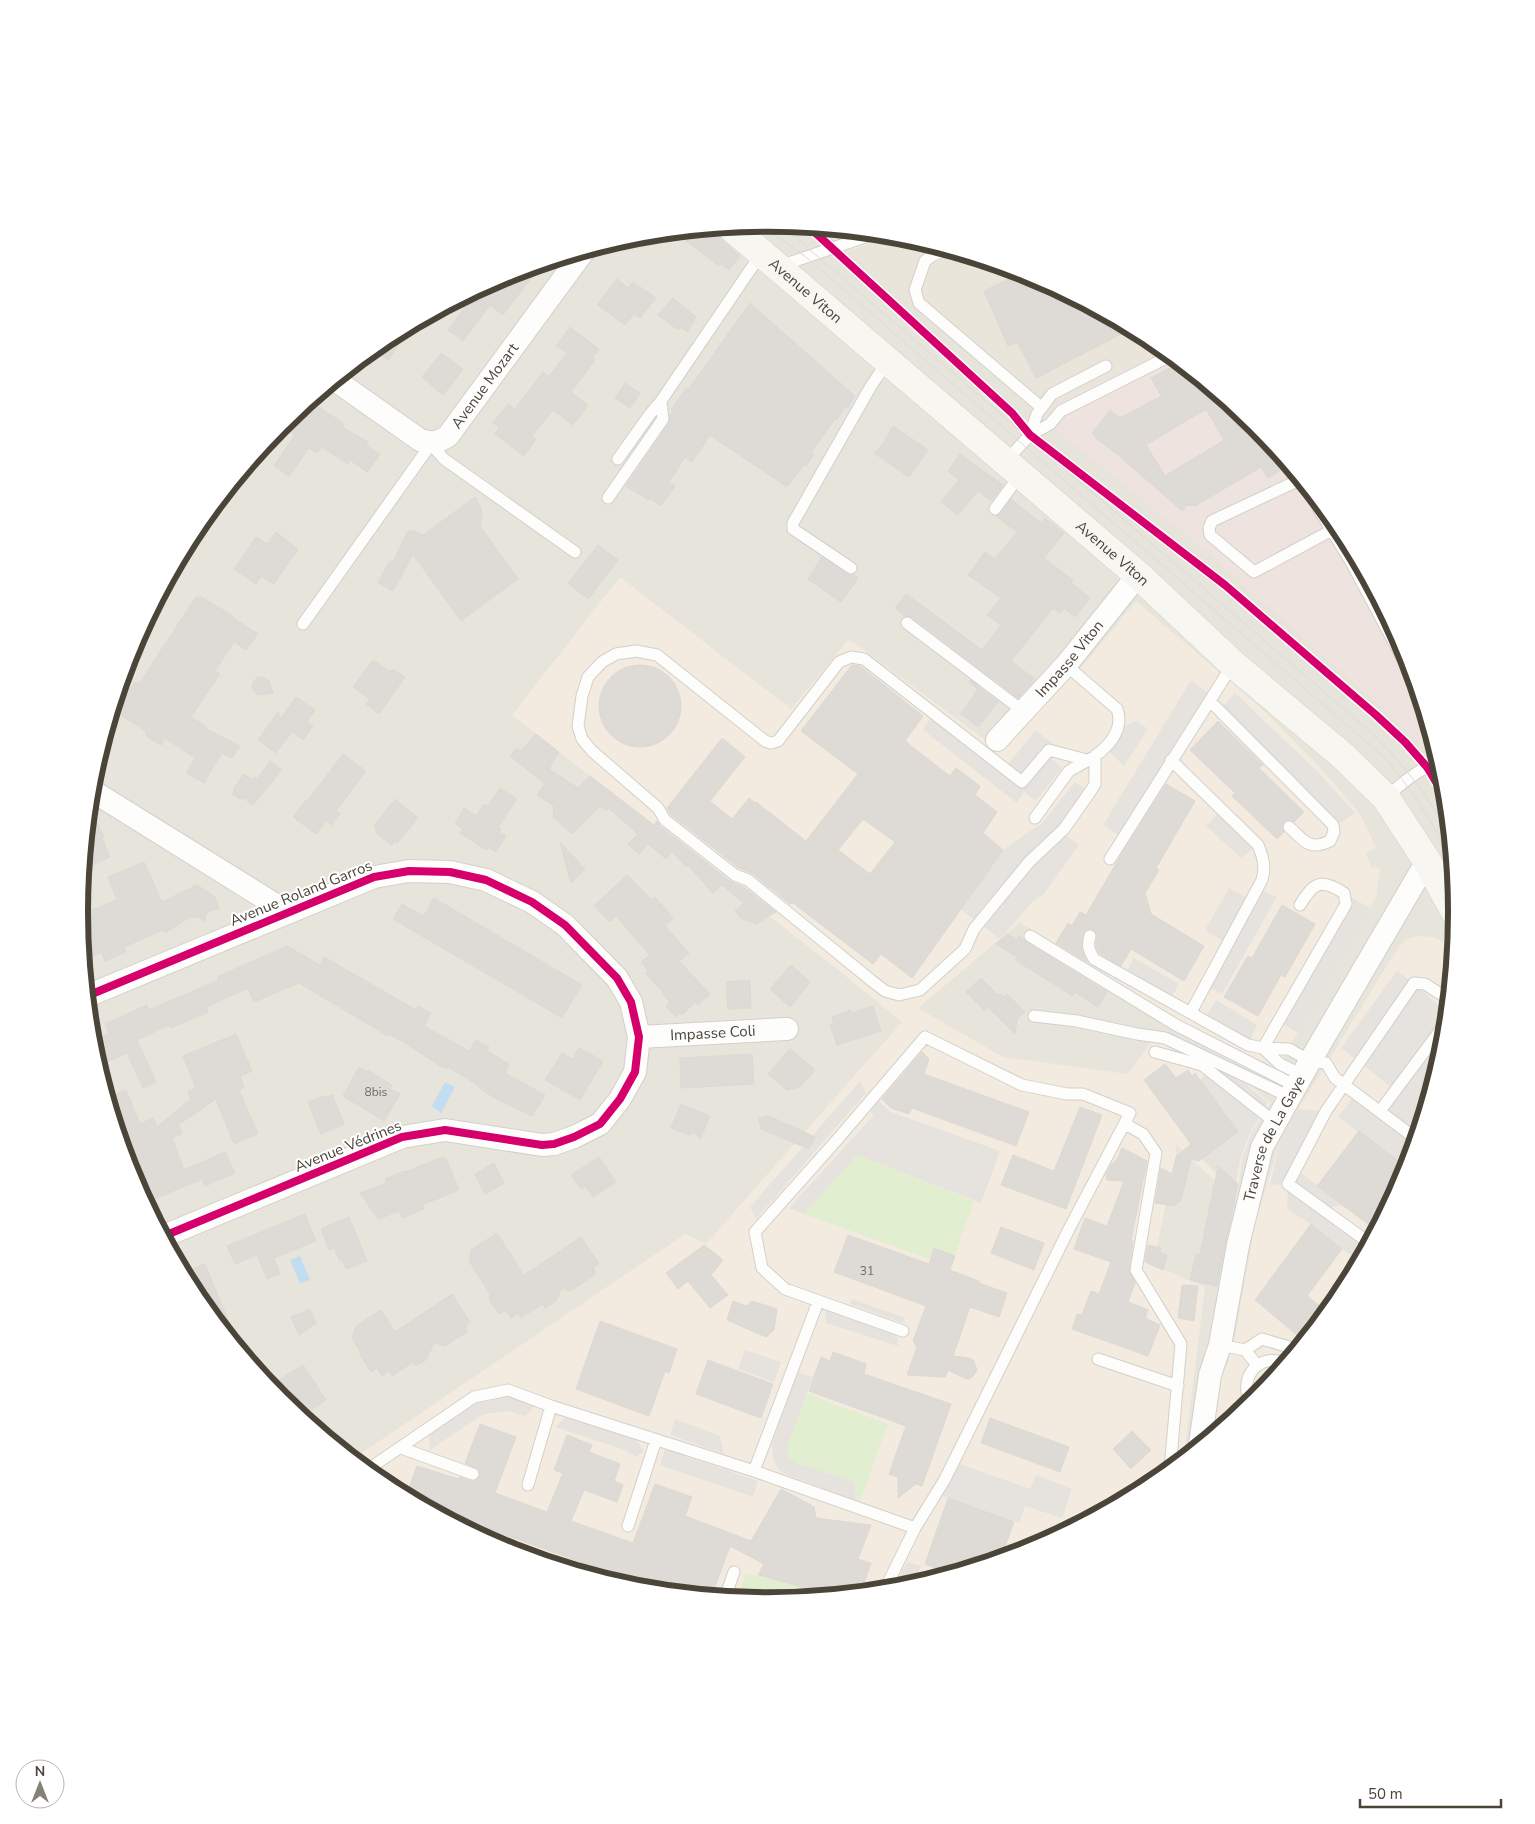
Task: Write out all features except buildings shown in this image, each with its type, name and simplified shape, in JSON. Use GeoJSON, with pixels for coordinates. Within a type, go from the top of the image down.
{"type":"FeatureCollection","features":[{"type":"Feature","properties":{"kind":"street","name":"Avenue Viton"},"geometry":{"type":"LineString","coordinates":[[738,233],[1138,575],[1234,664],[1342,756],[1386,798],[1427,861],[1447,898]]}},
{"type":"Feature","properties":{"kind":"street","name":"Avenue Mozart"},"geometry":{"type":"LineString","coordinates":[[431,444],[448,436],[578,259]]}},
{"type":"Feature","properties":{"kind":"street"},"geometry":{"type":"LineString","coordinates":[[340,384],[420,440],[431,444]]}},
{"type":"Feature","properties":{"kind":"street","name":"Impasse Viton"},"geometry":{"type":"LineString","coordinates":[[998,740],[1066,665],[1138,575]]}},
{"type":"Feature","properties":{"kind":"street"},"geometry":{"type":"LineString","coordinates":[[98,794],[287,912]]}},
{"type":"Feature","properties":{"kind":"street","name":"Traverse de La Gaye"},"geometry":{"type":"LineString","coordinates":[[1201,1435],[1210,1375],[1220,1345],[1238,1245],[1262,1147],[1427,861]]}},
{"type":"Feature","properties":{"kind":"street","name":"Avenue Roland Garros"},"geometry":{"type":"LineString","coordinates":[[92,994],[374,877],[409,871],[450,872],[486,880],[532,902],[565,925],[616,978],[631,1002],[639,1037]]}},
{"type":"Feature","properties":{"kind":"street","name":"Impasse Coli"},"geometry":{"type":"LineString","coordinates":[[639,1037],[786,1029]]}},
{"type":"Feature","properties":{"kind":"street","name":"Avenue Védrines"},"geometry":{"type":"LineString","coordinates":[[169,1234],[402,1137],[445,1130],[542,1144],[554,1144],[574,1137],[600,1124],[620,1099],[635,1072],[639,1037]]}},
{"type":"Feature","properties":{"kind":"lane"},"geometry":{"type":"LineString","coordinates":[[618,459],[650,414],[770,260],[857,238]]}},
{"type":"Feature","properties":{"kind":"lane"},"geometry":{"type":"LineString","coordinates":[[937,254],[925,262],[915,290],[919,303],[1042,408]]}},
{"type":"Feature","properties":{"kind":"lane"},"geometry":{"type":"LineString","coordinates":[[851,568],[793,530],[793,523],[888,360]]}},
{"type":"Feature","properties":{"kind":"lane"},"geometry":{"type":"LineString","coordinates":[[1030,435],[1050,424],[1061,411],[1163,360]]}},
{"type":"Feature","properties":{"kind":"lane"},"geometry":{"type":"LineString","coordinates":[[995,509],[1012,469],[1030,435],[1037,414],[1052,394],[1106,366]]}},
{"type":"Feature","properties":{"kind":"lane"},"geometry":{"type":"LineString","coordinates":[[608,498],[662,419],[661,401]]}},
{"type":"Feature","properties":{"kind":"lane"},"geometry":{"type":"LineString","coordinates":[[303,624],[431,444],[444,459],[575,552]]}},
{"type":"Feature","properties":{"kind":"lane"},"geometry":{"type":"LineString","coordinates":[[1294,482],[1212,521],[1209,528],[1210,535],[1254,572],[1331,531]]}},
{"type":"Feature","properties":{"kind":"lane"},"geometry":{"type":"LineString","coordinates":[[906,623],[1023,711]]}},
{"type":"Feature","properties":{"kind":"lane"},"geometry":{"type":"LineString","coordinates":[[636,651],[657,655],[765,741],[771,743],[778,741],[838,662],[851,657],[864,659],[1022,782],[1049,750],[1091,758],[1095,784],[1064,830],[1029,862],[974,929],[965,949],[920,990],[899,995],[885,991],[748,880],[735,875],[665,820],[658,808],[592,751],[582,739],[578,726],[582,696],[588,678],[602,662],[616,654],[636,651]]}},
{"type":"Feature","properties":{"kind":"lane"},"geometry":{"type":"LineString","coordinates":[[1110,859],[1171,760],[1234,664]]}},
{"type":"Feature","properties":{"kind":"lane"},"geometry":{"type":"LineString","coordinates":[[1035,818],[1069,772],[1105,748],[1120,728],[1120,718],[1117,709],[1066,665]]}},
{"type":"Feature","properties":{"kind":"lane"},"geometry":{"type":"LineString","coordinates":[[1210,701],[1333,825],[1334,832],[1330,841],[1320,846],[1313,846],[1308,844],[1289,827]]}},
{"type":"Feature","properties":{"kind":"lane"},"geometry":{"type":"LineString","coordinates":[[1171,760],[1258,844],[1263,856],[1264,872],[1262,880],[1191,1012]]}},
{"type":"Feature","properties":{"kind":"lane"},"geometry":{"type":"LineString","coordinates":[[1386,798],[1412,775],[1431,768]]}},
{"type":"Feature","properties":{"kind":"lane"},"geometry":{"type":"LineString","coordinates":[[1263,1048],[1346,904],[1344,893],[1332,885],[1319,884],[1310,889],[1300,905]]}},
{"type":"Feature","properties":{"kind":"lane"},"geometry":{"type":"LineString","coordinates":[[1030,936],[1176,1025],[1299,1080]]}},
{"type":"Feature","properties":{"kind":"lane"},"geometry":{"type":"LineString","coordinates":[[1090,936],[1088,943],[1089,952],[1094,959],[1169,1002],[1191,1012],[1248,1046],[1289,1049],[1299,1080]]}},
{"type":"Feature","properties":{"kind":"lane"},"geometry":{"type":"LineString","coordinates":[[1363,1239],[1288,1184],[1326,1111],[1414,983],[1425,984],[1442,995]]}},
{"type":"Feature","properties":{"kind":"lane"},"geometry":{"type":"LineString","coordinates":[[1034,1016],[1077,1021],[1165,1038],[1299,1080],[1326,1063],[1335,1078],[1410,1134]]}},
{"type":"Feature","properties":{"kind":"lane"},"geometry":{"type":"LineString","coordinates":[[889,1581],[915,1528],[945,1479],[1069,1228],[1130,1114],[1083,1094],[1067,1094],[1022,1085],[925,1037],[755,1232],[762,1268],[785,1289],[903,1331]]}},
{"type":"Feature","properties":{"kind":"lane"},"geometry":{"type":"LineString","coordinates":[[1380,1111],[1436,1037]]}},
{"type":"Feature","properties":{"kind":"lane"},"geometry":{"type":"LineString","coordinates":[[1263,1048],[1299,1080]]}},
{"type":"Feature","properties":{"kind":"lane"},"geometry":{"type":"LineString","coordinates":[[1155,1052],[1202,1065],[1276,1123]]}},
{"type":"Feature","properties":{"kind":"lane"},"geometry":{"type":"LineString","coordinates":[[1125,1124],[1143,1134],[1156,1153],[1136,1270],[1182,1344],[1171,1458]]}},
{"type":"Feature","properties":{"kind":"lane"},"geometry":{"type":"LineString","coordinates":[[754,1470],[818,1302]]}},
{"type":"Feature","properties":{"kind":"lane"},"geometry":{"type":"LineString","coordinates":[[1245,1350],[1262,1339],[1289,1347]]}},
{"type":"Feature","properties":{"kind":"lane"},"geometry":{"type":"LineString","coordinates":[[1220,1345],[1245,1350],[1257,1365]]}},
{"type":"Feature","properties":{"kind":"lane"},"geometry":{"type":"LineString","coordinates":[[1098,1359],[1178,1386]]}},
{"type":"Feature","properties":{"kind":"lane"},"geometry":{"type":"LineString","coordinates":[[1248,1393],[1246,1388],[1247,1379],[1251,1371],[1257,1365],[1273,1360],[1278,1361]]}},
{"type":"Feature","properties":{"kind":"lane"},"geometry":{"type":"LineString","coordinates":[[374,1465],[474,1398],[508,1390],[551,1406],[754,1470],[915,1528]]}},
{"type":"Feature","properties":{"kind":"lane"},"geometry":{"type":"LineString","coordinates":[[528,1485],[551,1406]]}},
{"type":"Feature","properties":{"kind":"lane"},"geometry":{"type":"LineString","coordinates":[[628,1526],[656,1440]]}},
{"type":"Feature","properties":{"kind":"lane"},"geometry":{"type":"LineString","coordinates":[[401,1448],[473,1474]]}},
{"type":"Feature","properties":{"kind":"lane"},"geometry":{"type":"LineString","coordinates":[[727,1591],[734,1572]]}},
{"type":"Feature","properties":{"kind":"shaded area"},"geometry":{"type":"Polygon","coordinates":[[[723,233],[812,233],[856,238],[900,245],[986,268],[1068,302],[1108,323],[1181,373],[1216,401],[1279,464],[1307,498],[1333,534],[1377,611],[1396,652],[1424,736],[1442,823],[1448,912],[1442,1001],[1424,1088],[1411,1131],[1396,1172],[1356,1252],[1333,1290],[1279,1360],[1216,1423],[1181,1451],[1108,1501],[1068,1522],[986,1556],[943,1569],[900,1579],[812,1591],[723,1591],[679,1586],[635,1579],[549,1556],[467,1522],[427,1501],[354,1451],[319,1423],[256,1360],[228,1326],[202,1290],[158,1213],[139,1172],[111,1088],[93,1001],[89,956],[89,868],[93,823],[111,736],[124,693],[139,652],[179,572],[202,534],[256,464],[319,401],[354,373],[428,323],[467,302],[549,268],[592,255],[635,245],[723,233]]]}},
{"type":"Feature","properties":{"kind":"shaded area"},"geometry":{"type":"Polygon","coordinates":[[[830,235],[878,241],[848,251],[830,235]]]}},
{"type":"Feature","properties":{"kind":"shaded area"},"geometry":{"type":"Polygon","coordinates":[[[877,241],[943,255],[986,268],[1068,302],[1108,323],[1155,354],[1058,403],[1045,421],[848,251],[877,241]]]}},
{"type":"Feature","properties":{"kind":"shaded area"},"geometry":{"type":"Polygon","coordinates":[[[1155,354],[1216,401],[1248,431],[1307,498],[1333,534],[1356,572],[1396,652],[1411,693],[1428,755],[1392,716],[1206,551],[1045,421],[1058,403],[1155,354]]]}},
{"type":"Feature","properties":{"kind":"shaded area"},"geometry":{"type":"Polygon","coordinates":[[[620,577],[791,709],[849,639],[1000,751],[1088,660],[1136,601],[1261,708],[1318,765],[1360,814],[1376,847],[1366,853],[1371,867],[1380,869],[1376,897],[1277,1069],[1177,1021],[1020,922],[918,1008],[1003,1057],[1128,1074],[1152,1041],[1173,1046],[1245,1081],[1271,1103],[1252,1132],[1243,1156],[1236,1201],[1176,1144],[1176,1157],[1153,1265],[1205,1287],[1185,1448],[1108,1501],[1068,1522],[986,1556],[900,1579],[812,1591],[768,1592],[723,1591],[635,1579],[549,1556],[467,1522],[427,1501],[359,1455],[685,1234],[706,1244],[902,1022],[512,715],[620,577]]]}},
{"type":"Feature","properties":{"kind":"shaded area"},"geometry":{"type":"Polygon","coordinates":[[[1191,680],[1213,697],[1123,838],[1103,825],[1191,680]]]}},
{"type":"Feature","properties":{"kind":"shaded area"},"geometry":{"type":"Polygon","coordinates":[[[1235,693],[1316,770],[1355,813],[1340,823],[1333,825],[1220,709],[1235,693]]]}},
{"type":"Feature","properties":{"kind":"shaded area"},"geometry":{"type":"Polygon","coordinates":[[[934,713],[1005,768],[1036,730],[1059,749],[1052,759],[1062,768],[1036,801],[1024,792],[1017,803],[923,730],[934,713]]]}},
{"type":"Feature","properties":{"kind":"shaded area"},"geometry":{"type":"Polygon","coordinates":[[[1137,721],[1148,729],[1124,766],[1105,748],[1120,728],[1137,721]]]}},
{"type":"Feature","properties":{"kind":"shaded area"},"geometry":{"type":"Polygon","coordinates":[[[1075,782],[1090,792],[1062,832],[1079,845],[1044,894],[1032,902],[1000,939],[960,909],[1003,850],[1042,823],[1075,782]]]}},
{"type":"Feature","properties":{"kind":"shaded area"},"geometry":{"type":"Polygon","coordinates":[[[1222,809],[1258,845],[1241,858],[1206,826],[1222,809]]]}},
{"type":"Feature","properties":{"kind":"shaded area"},"geometry":{"type":"Polygon","coordinates":[[[1229,888],[1251,900],[1258,888],[1277,897],[1222,994],[1205,985],[1228,944],[1205,930],[1229,888]]]}},
{"type":"Feature","properties":{"kind":"shaded area"},"geometry":{"type":"Polygon","coordinates":[[[1344,893],[1370,908],[1298,1033],[1278,1021],[1346,904],[1344,893]]]}},
{"type":"Feature","properties":{"kind":"shaded area"},"geometry":{"type":"Polygon","coordinates":[[[1413,937],[1436,938],[1447,944],[1446,956],[1442,1001],[1434,1045],[1424,1088],[1396,1172],[1377,1213],[1333,1290],[1279,1360],[1215,1424],[1221,1376],[1228,1363],[1236,1332],[1254,1229],[1281,1137],[1393,956],[1404,941],[1413,937]]]}},
{"type":"Feature","properties":{"kind":"shaded area"},"geometry":{"type":"Polygon","coordinates":[[[1134,958],[1179,984],[1169,1002],[1124,976],[1134,958]]]}},
{"type":"Feature","properties":{"kind":"shaded area"},"geometry":{"type":"Polygon","coordinates":[[[1397,971],[1414,983],[1441,1007],[1424,1088],[1400,1162],[1338,1117],[1356,1093],[1380,1111],[1395,1090],[1341,1048],[1397,971]]]}},
{"type":"Feature","properties":{"kind":"shaded area"},"geometry":{"type":"Polygon","coordinates":[[[1216,1000],[1257,1025],[1248,1045],[1204,1020],[1216,1000]]]}},
{"type":"Feature","properties":{"kind":"shaded area"},"geometry":{"type":"Polygon","coordinates":[[[1213,1067],[1244,1083],[1268,1102],[1251,1131],[1241,1156],[1236,1182],[1220,1178],[1201,1158],[1238,1132],[1200,1080],[1213,1067]]]}},
{"type":"Feature","properties":{"kind":"shaded area"},"geometry":{"type":"Polygon","coordinates":[[[860,1081],[866,1093],[756,1219],[750,1207],[860,1081]]]}},
{"type":"Feature","properties":{"kind":"shaded area"},"geometry":{"type":"Polygon","coordinates":[[[877,1099],[891,1112],[1000,1151],[981,1203],[857,1155],[804,1214],[789,1208],[874,1115],[869,1109],[877,1099]]]}},
{"type":"Feature","properties":{"kind":"shaded area"},"geometry":{"type":"Polygon","coordinates":[[[1298,1109],[1326,1111],[1296,1169],[1342,1205],[1323,1209],[1363,1239],[1353,1257],[1311,1224],[1287,1209],[1288,1184],[1270,1185],[1281,1137],[1298,1109]]]}},
{"type":"Feature","properties":{"kind":"shaded area"},"geometry":{"type":"Polygon","coordinates":[[[852,1299],[905,1318],[903,1323],[850,1304],[852,1299]]]}},
{"type":"Feature","properties":{"kind":"shaded area"},"geometry":{"type":"Polygon","coordinates":[[[826,1309],[897,1333],[898,1346],[826,1323],[826,1309]]]}},
{"type":"Feature","properties":{"kind":"shaded area"},"geometry":{"type":"Polygon","coordinates":[[[745,1350],[781,1362],[774,1382],[738,1369],[745,1350]]]}},
{"type":"Feature","properties":{"kind":"shaded area"},"geometry":{"type":"Polygon","coordinates":[[[797,1372],[813,1377],[787,1448],[789,1458],[797,1463],[854,1482],[856,1500],[792,1477],[780,1471],[773,1460],[772,1444],[797,1372]]]}},
{"type":"Feature","properties":{"kind":"shaded area"},"geometry":{"type":"Polygon","coordinates":[[[500,1397],[509,1397],[536,1405],[525,1416],[507,1411],[484,1414],[430,1450],[429,1434],[475,1403],[500,1397]]]}},
{"type":"Feature","properties":{"kind":"shaded area"},"geometry":{"type":"Polygon","coordinates":[[[567,1416],[636,1440],[644,1451],[636,1457],[625,1450],[555,1427],[567,1416]]]}},
{"type":"Feature","properties":{"kind":"shaded area"},"geometry":{"type":"Polygon","coordinates":[[[675,1419],[720,1436],[724,1454],[670,1435],[675,1419]]]}},
{"type":"Feature","properties":{"kind":"shaded area"},"geometry":{"type":"Polygon","coordinates":[[[665,1449],[758,1481],[753,1497],[660,1465],[665,1449]]]}},
{"type":"Feature","properties":{"kind":"shaded area"},"geometry":{"type":"Polygon","coordinates":[[[957,1463],[1030,1489],[1036,1475],[1072,1489],[1062,1518],[1025,1506],[1019,1523],[940,1495],[957,1463]]]}},
{"type":"Feature","properties":{"kind":"shaded area"},"geometry":{"type":"Polygon","coordinates":[[[907,1562],[921,1566],[916,1575],[898,1579],[907,1562]]]}},
{"type":"Feature","properties":{"kind":"green space"},"geometry":{"type":"Polygon","coordinates":[[[857,1155],[974,1201],[955,1255],[934,1248],[929,1259],[804,1214],[857,1155]]]}},
{"type":"Feature","properties":{"kind":"green space"},"geometry":{"type":"Polygon","coordinates":[[[807,1394],[888,1424],[860,1501],[856,1500],[854,1482],[797,1463],[789,1458],[787,1448],[807,1394]]]}},
{"type":"Feature","properties":{"kind":"green space"},"geometry":{"type":"Polygon","coordinates":[[[746,1573],[810,1590],[768,1592],[739,1591],[746,1573]]]}},
{"type":"Feature","properties":{"kind":"water"},"geometry":{"type":"Polygon","coordinates":[[[445,1082],[455,1087],[441,1113],[432,1106],[445,1082]]]}},
{"type":"Feature","properties":{"kind":"water"},"geometry":{"type":"Polygon","coordinates":[[[300,1256],[310,1280],[300,1283],[290,1260],[300,1256]]]}},
{"type":"Feature","properties":{"kind":"tram line"},"geometry":{"type":"LineString","coordinates":[[771,232],[806,257],[1384,757],[1420,806],[1444,845]]}},
{"type":"Feature","properties":{"kind":"tram line"},"geometry":{"type":"LineString","coordinates":[[790,232],[1372,733],[1414,780],[1442,823]]}},
{"type":"Feature","properties":{"kind":"cycle path"},"geometry":{"type":"LineString","coordinates":[[816,233],[1012,413],[1030,435],[1225,585],[1376,715],[1405,742],[1427,767],[1434,778]]}},
{"type":"Feature","properties":{"kind":"cycle path"},"geometry":{"type":"LineString","coordinates":[[92,994],[374,877],[409,871],[450,872],[486,880],[532,902],[565,925],[617,978],[631,1002],[639,1037],[635,1072],[620,1099],[600,1124],[574,1137],[554,1144],[542,1145],[445,1130],[402,1137],[169,1234]]}}]}
